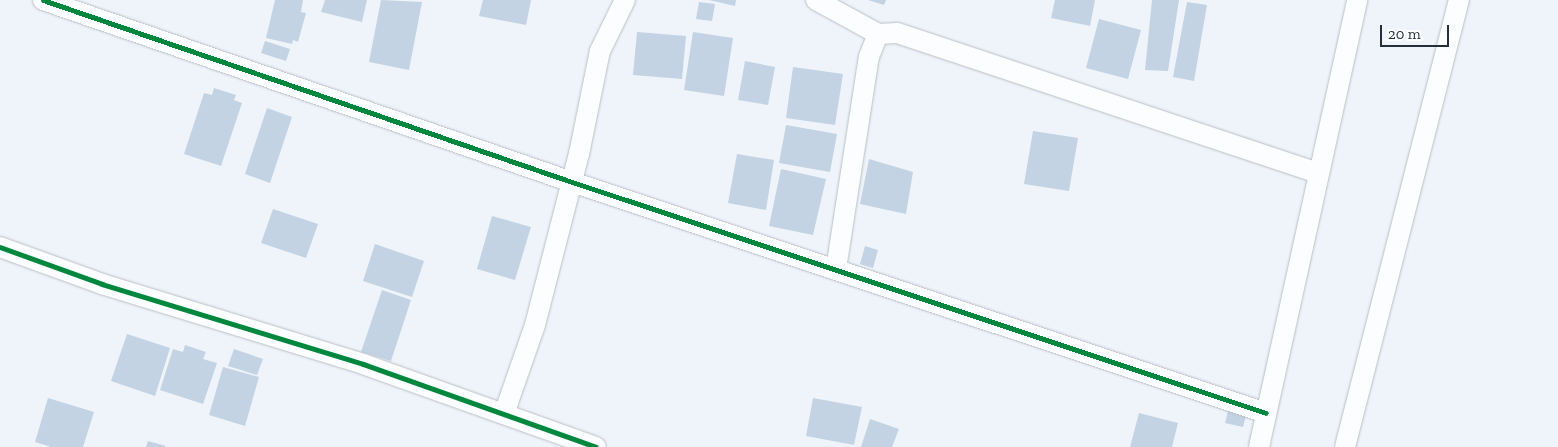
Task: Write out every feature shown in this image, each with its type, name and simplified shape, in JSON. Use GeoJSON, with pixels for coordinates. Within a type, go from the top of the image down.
{"type":"FeatureCollection","features":[{"type":"Feature","properties":{"kind":"street"},"geometry":{"type":"LineString","coordinates":[[43,0],[572,182],[1266,413]]}},
{"type":"Feature","properties":{"kind":"street"},"geometry":{"type":"LineString","coordinates":[[504,414],[535,325],[572,182],[600,51],[625,0]]}},
{"type":"Feature","properties":{"kind":"street"},"geometry":{"type":"LineString","coordinates":[[816,0],[878,34],[897,33],[1318,174]]}},
{"type":"Feature","properties":{"kind":"street"},"geometry":{"type":"LineString","coordinates":[[1259,447],[1357,0]]}},
{"type":"Feature","properties":{"kind":"street"},"geometry":{"type":"LineString","coordinates":[[1344,447],[1459,0]]}},
{"type":"Feature","properties":{"kind":"street"},"geometry":{"type":"LineString","coordinates":[[836,269],[869,57],[878,34]]}},
{"type":"Feature","properties":{"kind":"street"},"geometry":{"type":"LineString","coordinates":[[0,247],[102,284],[363,364],[596,447]]}},
{"type":"Feature","properties":{"kind":"building"},"geometry":{"type":"Polygon","coordinates":[[[275,0],[303,0],[301,12],[306,13],[298,42],[293,40],[292,44],[266,38],[275,0]]]}},
{"type":"Feature","properties":{"kind":"building"},"geometry":{"type":"Polygon","coordinates":[[[325,0],[367,0],[362,22],[321,12],[325,0]]]}},
{"type":"Feature","properties":{"kind":"building"},"geometry":{"type":"Polygon","coordinates":[[[381,0],[422,2],[409,70],[369,62],[381,0]]]}},
{"type":"Feature","properties":{"kind":"building"},"geometry":{"type":"Polygon","coordinates":[[[483,0],[531,0],[526,25],[479,16],[483,0]]]}},
{"type":"Feature","properties":{"kind":"building"},"geometry":{"type":"Polygon","coordinates":[[[709,0],[736,0],[735,6],[709,0]]]}},
{"type":"Feature","properties":{"kind":"building"},"geometry":{"type":"Polygon","coordinates":[[[868,0],[886,0],[884,5],[868,0]]]}},
{"type":"Feature","properties":{"kind":"building"},"geometry":{"type":"Polygon","coordinates":[[[1055,0],[1095,0],[1090,26],[1051,18],[1055,0]]]}},
{"type":"Feature","properties":{"kind":"building"},"geometry":{"type":"Polygon","coordinates":[[[1152,0],[1179,0],[1168,71],[1145,70],[1152,0]]]}},
{"type":"Feature","properties":{"kind":"building"},"geometry":{"type":"Polygon","coordinates":[[[699,2],[715,4],[712,21],[696,19],[699,2]]]}},
{"type":"Feature","properties":{"kind":"building"},"geometry":{"type":"Polygon","coordinates":[[[1187,2],[1207,5],[1194,81],[1173,77],[1187,2]]]}},
{"type":"Feature","properties":{"kind":"building"},"geometry":{"type":"Polygon","coordinates":[[[1099,19],[1141,30],[1128,79],[1086,68],[1099,19]]]}},
{"type":"Feature","properties":{"kind":"building"},"geometry":{"type":"Polygon","coordinates":[[[637,32],[686,36],[682,79],[633,75],[637,32]]]}},
{"type":"Feature","properties":{"kind":"building"},"geometry":{"type":"Polygon","coordinates":[[[693,32],[733,38],[724,96],[684,90],[693,32]]]}},
{"type":"Feature","properties":{"kind":"building"},"geometry":{"type":"Polygon","coordinates":[[[265,41],[290,49],[286,61],[261,53],[265,41]]]}},
{"type":"Feature","properties":{"kind":"building"},"geometry":{"type":"Polygon","coordinates":[[[745,61],[775,67],[768,105],[738,100],[745,61]]]}},
{"type":"Feature","properties":{"kind":"building"},"geometry":{"type":"Polygon","coordinates":[[[793,67],[843,74],[835,125],[786,118],[793,67]]]}},
{"type":"Feature","properties":{"kind":"building"},"geometry":{"type":"Polygon","coordinates":[[[214,88],[236,95],[234,100],[242,103],[221,166],[184,154],[204,93],[212,95],[214,88]]]}},
{"type":"Feature","properties":{"kind":"building"},"geometry":{"type":"Polygon","coordinates":[[[267,108],[292,117],[270,183],[245,174],[267,108]]]}},
{"type":"Feature","properties":{"kind":"building"},"geometry":{"type":"Polygon","coordinates":[[[786,125],[837,134],[830,172],[779,163],[786,125]]]}},
{"type":"Feature","properties":{"kind":"building"},"geometry":{"type":"Polygon","coordinates":[[[1033,131],[1078,138],[1069,191],[1024,184],[1033,131]]]}},
{"type":"Feature","properties":{"kind":"building"},"geometry":{"type":"Polygon","coordinates":[[[737,154],[774,160],[766,210],[728,203],[737,154]]]}},
{"type":"Feature","properties":{"kind":"building"},"geometry":{"type":"Polygon","coordinates":[[[869,159],[913,172],[906,214],[860,204],[869,159]]]}},
{"type":"Feature","properties":{"kind":"building"},"geometry":{"type":"Polygon","coordinates":[[[781,169],[826,179],[813,235],[769,226],[781,169]]]}},
{"type":"Feature","properties":{"kind":"building"},"geometry":{"type":"Polygon","coordinates":[[[273,209],[318,224],[306,258],[261,243],[273,209]]]}},
{"type":"Feature","properties":{"kind":"building"},"geometry":{"type":"Polygon","coordinates":[[[492,216],[531,227],[515,280],[477,269],[492,216]]]}},
{"type":"Feature","properties":{"kind":"building"},"geometry":{"type":"Polygon","coordinates":[[[375,244],[424,261],[412,297],[363,281],[375,244]]]}},
{"type":"Feature","properties":{"kind":"building"},"geometry":{"type":"Polygon","coordinates":[[[865,246],[878,250],[873,268],[860,264],[865,246]]]}},
{"type":"Feature","properties":{"kind":"building"},"geometry":{"type":"Polygon","coordinates":[[[382,290],[411,300],[391,361],[361,352],[382,290]]]}},
{"type":"Feature","properties":{"kind":"building"},"geometry":{"type":"Polygon","coordinates":[[[127,334],[170,348],[155,396],[111,381],[127,334]]]}},
{"type":"Feature","properties":{"kind":"building"},"geometry":{"type":"Polygon","coordinates":[[[185,345],[206,352],[203,359],[217,363],[203,404],[160,390],[173,349],[183,352],[185,345]]]}},
{"type":"Feature","properties":{"kind":"building"},"geometry":{"type":"Polygon","coordinates":[[[234,349],[263,359],[257,375],[228,366],[234,349]]]}},
{"type":"Feature","properties":{"kind":"building"},"geometry":{"type":"Polygon","coordinates":[[[223,367],[259,377],[245,426],[209,415],[223,367]]]}},
{"type":"Feature","properties":{"kind":"building"},"geometry":{"type":"Polygon","coordinates":[[[48,398],[94,412],[83,447],[51,447],[35,442],[48,398]]]}},
{"type":"Feature","properties":{"kind":"building"},"geometry":{"type":"Polygon","coordinates":[[[813,398],[862,407],[854,445],[806,436],[813,398]]]}},
{"type":"Feature","properties":{"kind":"building"},"geometry":{"type":"Polygon","coordinates":[[[1228,411],[1246,416],[1243,427],[1225,423],[1228,411]]]}},
{"type":"Feature","properties":{"kind":"building"},"geometry":{"type":"Polygon","coordinates":[[[1139,413],[1178,423],[1172,447],[1130,447],[1139,413]]]}},
{"type":"Feature","properties":{"kind":"building"},"geometry":{"type":"Polygon","coordinates":[[[870,419],[899,429],[892,447],[861,447],[870,419]]]}},
{"type":"Feature","properties":{"kind":"building"},"geometry":{"type":"Polygon","coordinates":[[[148,441],[166,446],[146,447],[148,441]]]}},
{"type":"Feature","properties":{"kind":"cycle path"},"geometry":{"type":"LineString","coordinates":[[43,0],[572,182],[1266,413]]}},
{"type":"Feature","properties":{"kind":"cycle path"},"geometry":{"type":"LineString","coordinates":[[0,247],[102,284],[363,364],[596,447]]}}]}
